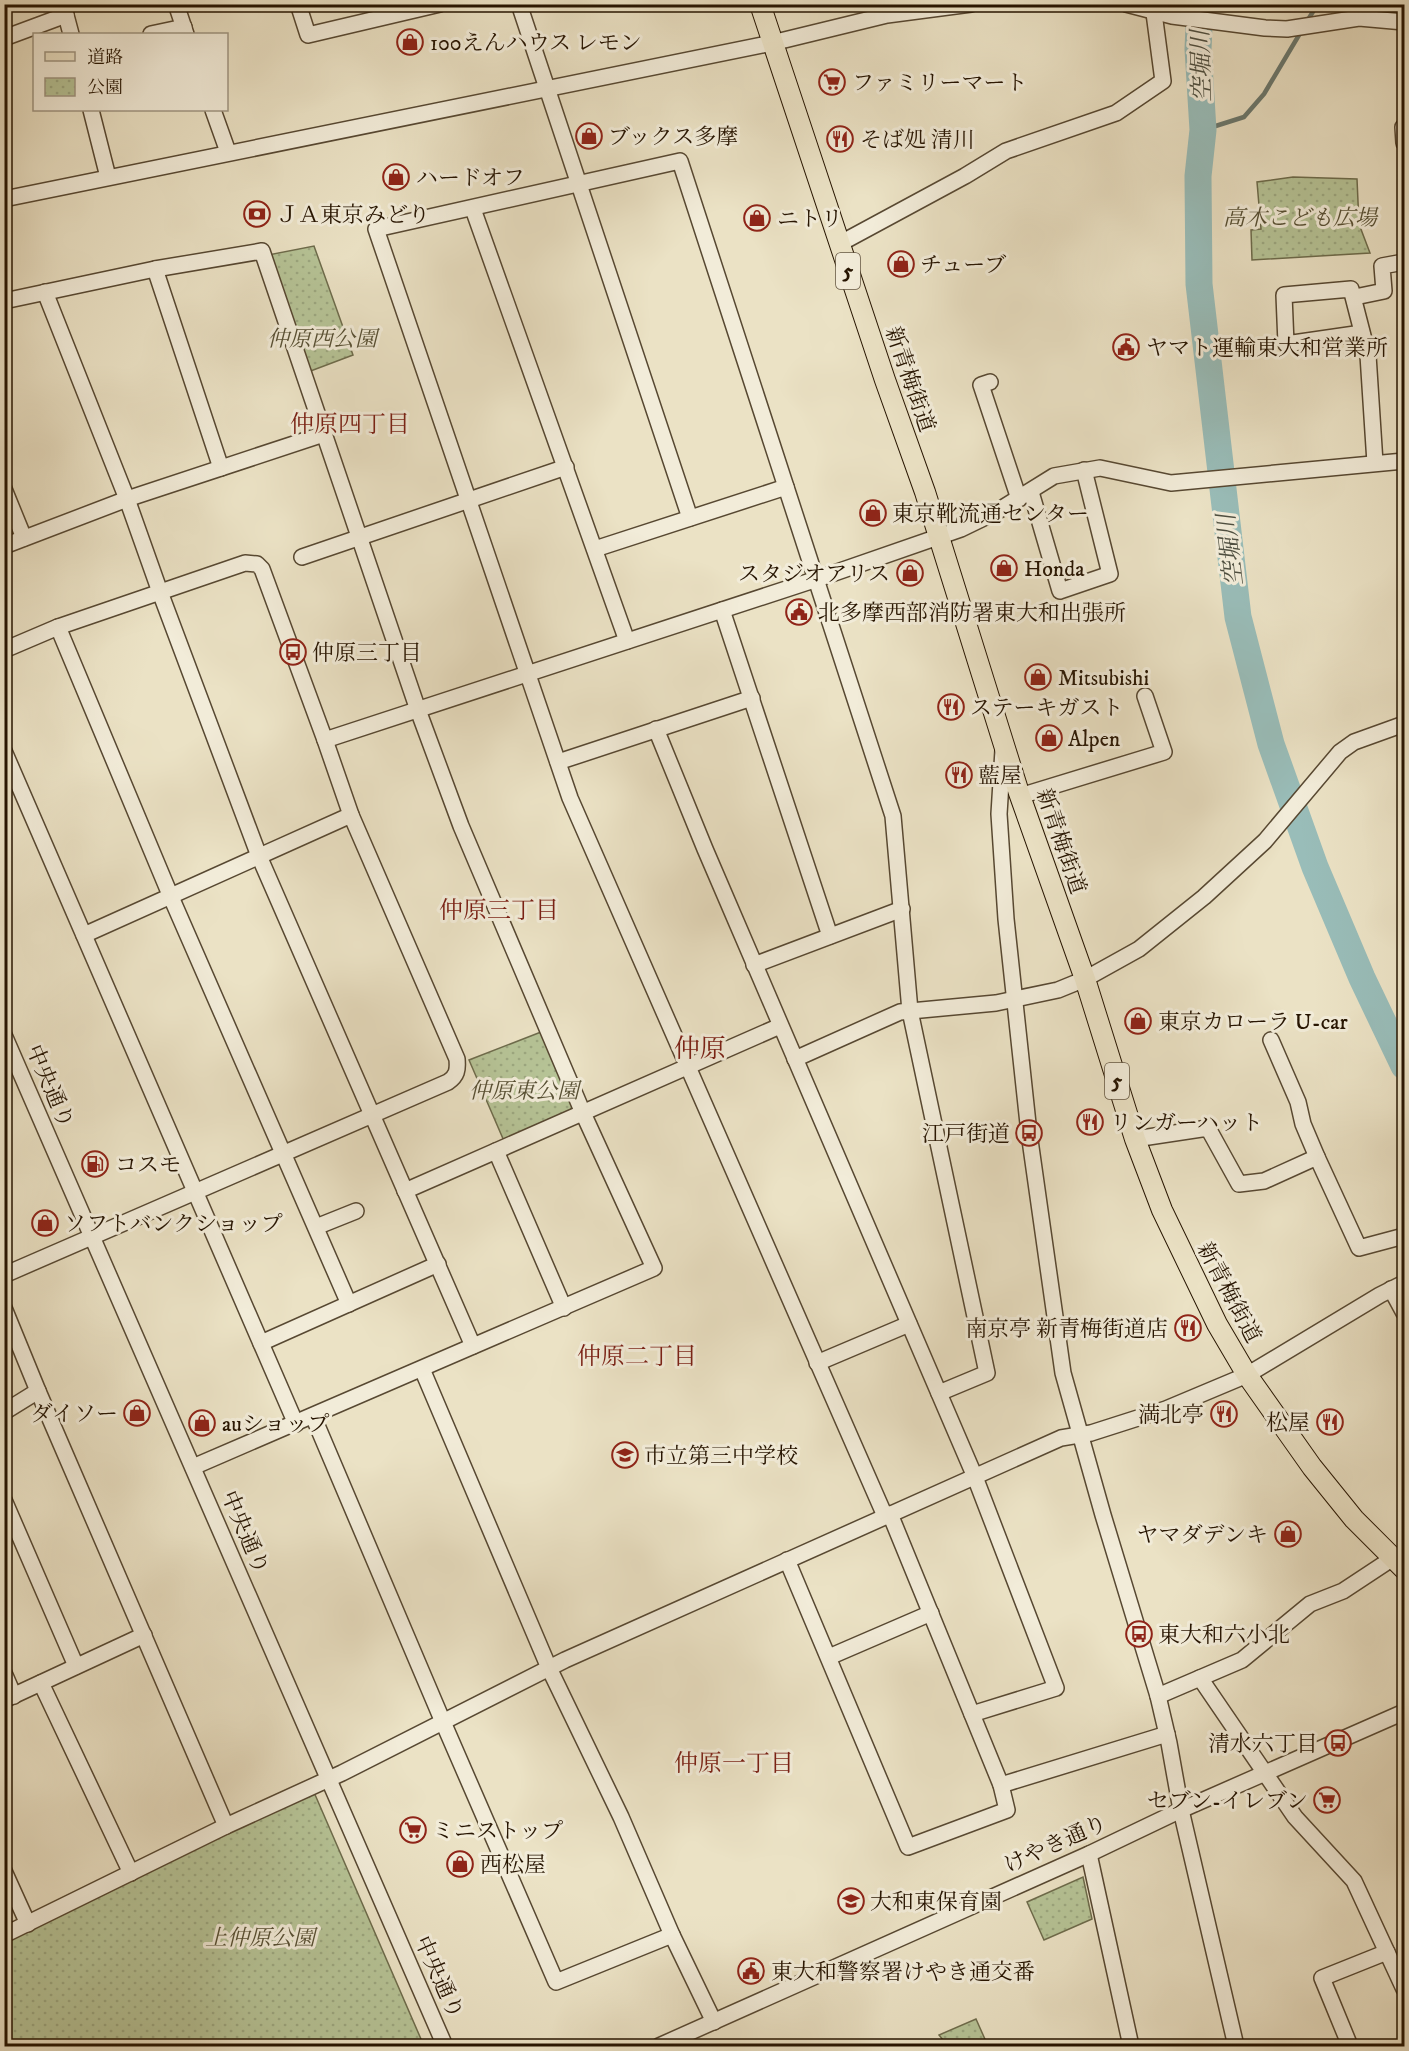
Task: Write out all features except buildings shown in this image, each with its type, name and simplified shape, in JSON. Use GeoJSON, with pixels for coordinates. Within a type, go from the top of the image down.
{"type":"FeatureCollection","features":[{"type":"Feature","properties":{"kind":"main road","name":"新青梅街道"},"geometry":{"type":"LineString","coordinates":[[759,4],[939,536],[1020,796],[1085,980],[1134,1139],[1178,1246],[1217,1324],[1247,1375],[1311,1467],[1354,1519],[1399,1563]]}},
{"type":"Feature","properties":{"kind":"street"},"geometry":{"type":"LineString","coordinates":[[162,33],[185,31],[176,4]]}},
{"type":"Feature","properties":{"kind":"street"},"geometry":{"type":"LineString","coordinates":[[298,4],[308,35],[440,4]]}},
{"type":"Feature","properties":{"kind":"street"},"geometry":{"type":"LineString","coordinates":[[519,4],[690,518]]}},
{"type":"Feature","properties":{"kind":"street"},"geometry":{"type":"LineString","coordinates":[[4,199],[772,43],[909,8],[971,4]]}},
{"type":"Feature","properties":{"kind":"street"},"geometry":{"type":"LineString","coordinates":[[1126,4],[1172,16],[1229,24],[1287,28],[1359,18],[1404,22]]}},
{"type":"Feature","properties":{"kind":"street"},"geometry":{"type":"LineString","coordinates":[[4,38],[64,10],[71,33]]}},
{"type":"Feature","properties":{"kind":"street"},"geometry":{"type":"LineString","coordinates":[[839,244],[1006,151],[1116,113],[1163,81],[1154,13]]}},
{"type":"Feature","properties":{"kind":"street"},"geometry":{"type":"LineString","coordinates":[[91,111],[108,177]]}},
{"type":"Feature","properties":{"kind":"street"},"geometry":{"type":"LineString","coordinates":[[213,111],[228,152]]}},
{"type":"Feature","properties":{"kind":"street"},"geometry":{"type":"LineString","coordinates":[[1403,127],[1404,143]]}},
{"type":"Feature","properties":{"kind":"street"},"geometry":{"type":"LineString","coordinates":[[787,1560],[908,1847],[1007,1810],[1001,1785],[931,1613],[816,1363],[570,798],[376,229],[680,161],[893,816],[910,1011],[987,1373],[939,1393]]}},
{"type":"Feature","properties":{"kind":"street"},"geometry":{"type":"LineString","coordinates":[[473,209],[627,641]]}},
{"type":"Feature","properties":{"kind":"street"},"geometry":{"type":"LineString","coordinates":[[4,301],[261,251],[418,710],[461,826],[584,1113],[654,1268],[194,1467]]}},
{"type":"Feature","properties":{"kind":"street"},"geometry":{"type":"LineString","coordinates":[[1355,297],[1384,291],[1383,266],[1404,262]]}},
{"type":"Feature","properties":{"kind":"street"},"geometry":{"type":"LineString","coordinates":[[155,270],[221,468]]}},
{"type":"Feature","properties":{"kind":"street"},"geometry":{"type":"LineString","coordinates":[[1362,333],[1287,344],[1284,295],[1352,289],[1368,355],[1375,463]]}},
{"type":"Feature","properties":{"kind":"street"},"geometry":{"type":"LineString","coordinates":[[45,292],[127,499],[260,856],[371,1116],[473,1346]]}},
{"type":"Feature","properties":{"kind":"street"},"geometry":{"type":"LineString","coordinates":[[990,382],[981,385],[1002,428],[1060,591],[1110,574],[1084,470]]}},
{"type":"Feature","properties":{"kind":"street"},"geometry":{"type":"LineString","coordinates":[[4,546],[127,499],[324,434]]}},
{"type":"Feature","properties":{"kind":"street"},"geometry":{"type":"LineString","coordinates":[[325,740],[817,579],[961,529],[1025,495],[1054,476],[1100,468],[1171,483],[1404,461]]}},
{"type":"Feature","properties":{"kind":"street"},"geometry":{"type":"LineString","coordinates":[[302,558],[566,467]]}},
{"type":"Feature","properties":{"kind":"street"},"geometry":{"type":"LineString","coordinates":[[595,549],[786,487]]}},
{"type":"Feature","properties":{"kind":"street"},"geometry":{"type":"LineString","coordinates":[[4,489],[24,538]]}},
{"type":"Feature","properties":{"kind":"street"},"geometry":{"type":"LineString","coordinates":[[4,650],[58,627],[245,562],[257,564],[262,569],[351,815],[457,1059],[458,1069],[448,1082],[4,1275]]}},
{"type":"Feature","properties":{"kind":"street"},"geometry":{"type":"LineString","coordinates":[[722,610],[830,936]]}},
{"type":"Feature","properties":{"kind":"street"},"geometry":{"type":"LineString","coordinates":[[58,627],[171,897],[349,1304]]}},
{"type":"Feature","properties":{"kind":"street"},"geometry":{"type":"LineString","coordinates":[[1020,796],[1164,752],[1145,696]]}},
{"type":"Feature","properties":{"kind":"street"},"geometry":{"type":"LineString","coordinates":[[558,762],[752,698]]}},
{"type":"Feature","properties":{"kind":"street"},"geometry":{"type":"LineString","coordinates":[[795,1059],[900,1012],[996,1003],[1058,990],[1085,980],[1140,949],[1204,897],[1265,841],[1340,752],[1354,742],[1404,724]]}},
{"type":"Feature","properties":{"kind":"street"},"geometry":{"type":"LineString","coordinates":[[656,729],[780,1026],[975,1477],[1056,1688],[972,1714]]}},
{"type":"Feature","properties":{"kind":"street"},"geometry":{"type":"LineString","coordinates":[[1004,745],[999,814],[1006,919],[1029,1132],[1061,1362],[1080,1434],[1158,1696],[1181,1810],[1236,2046]]}},
{"type":"Feature","properties":{"kind":"street"},"geometry":{"type":"LineString","coordinates":[[4,751],[296,1424]]}},
{"type":"Feature","properties":{"kind":"street"},"geometry":{"type":"LineString","coordinates":[[84,935],[351,815]]}},
{"type":"Feature","properties":{"kind":"street"},"geometry":{"type":"LineString","coordinates":[[754,965],[902,909]]}},
{"type":"Feature","properties":{"kind":"street"},"geometry":{"type":"LineString","coordinates":[[405,1191],[780,1026]]}},
{"type":"Feature","properties":{"kind":"street","name":"中央通り"},"geometry":{"type":"LineString","coordinates":[[4,1035],[445,2046]]}},
{"type":"Feature","properties":{"kind":"street"},"geometry":{"type":"LineString","coordinates":[[1271,1040],[1298,1102],[1303,1124],[1359,1248],[1404,1236]]}},
{"type":"Feature","properties":{"kind":"street"},"geometry":{"type":"LineString","coordinates":[[1134,1139],[1208,1128],[1239,1184],[1264,1181],[1317,1156]]}},
{"type":"Feature","properties":{"kind":"street"},"geometry":{"type":"LineString","coordinates":[[496,1151],[564,1308]]}},
{"type":"Feature","properties":{"kind":"street"},"geometry":{"type":"LineString","coordinates":[[316,1227],[356,1211]]}},
{"type":"Feature","properties":{"kind":"street"},"geometry":{"type":"LineString","coordinates":[[261,1342],[438,1264]]}},
{"type":"Feature","properties":{"kind":"street"},"geometry":{"type":"LineString","coordinates":[[4,1935],[565,1660],[1061,1438],[1091,1433],[1166,1409],[1247,1375],[1398,1286],[1404,1313]]}},
{"type":"Feature","properties":{"kind":"street"},"geometry":{"type":"LineString","coordinates":[[4,1308],[226,1826]]}},
{"type":"Feature","properties":{"kind":"street"},"geometry":{"type":"LineString","coordinates":[[816,1363],[909,1324]]}},
{"type":"Feature","properties":{"kind":"street"},"geometry":{"type":"LineString","coordinates":[[422,1369],[549,1668],[621,1817],[672,1935],[714,2022]]}},
{"type":"Feature","properties":{"kind":"street"},"geometry":{"type":"LineString","coordinates":[[4,1412],[38,1390]]}},
{"type":"Feature","properties":{"kind":"street"},"geometry":{"type":"LineString","coordinates":[[313,1416],[442,1722],[556,1982],[672,1935]]}},
{"type":"Feature","properties":{"kind":"street"},"geometry":{"type":"LineString","coordinates":[[4,1500],[76,1666]]}},
{"type":"Feature","properties":{"kind":"street"},"geometry":{"type":"LineString","coordinates":[[1158,1696],[1242,1660],[1310,1604],[1343,1591],[1399,1563]]}},
{"type":"Feature","properties":{"kind":"street"},"geometry":{"type":"LineString","coordinates":[[829,1658],[931,1613]]}},
{"type":"Feature","properties":{"kind":"street"},"geometry":{"type":"LineString","coordinates":[[4,1673],[9,1698],[144,1635]]}},
{"type":"Feature","properties":{"kind":"street"},"geometry":{"type":"LineString","coordinates":[[1200,1678],[1296,1817],[1354,1881],[1394,1955],[1404,1989]]}},
{"type":"Feature","properties":{"kind":"street"},"geometry":{"type":"LineString","coordinates":[[42,1683],[130,1873]]}},
{"type":"Feature","properties":{"kind":"street","name":"けやき通り"},"geometry":{"type":"LineString","coordinates":[[659,2046],[1089,1854],[1181,1810],[1404,1712]]}},
{"type":"Feature","properties":{"kind":"street"},"geometry":{"type":"LineString","coordinates":[[1001,1785],[1167,1734]]}},
{"type":"Feature","properties":{"kind":"street"},"geometry":{"type":"LineString","coordinates":[[1089,1854],[1131,2046]]}},
{"type":"Feature","properties":{"kind":"street"},"geometry":{"type":"LineString","coordinates":[[4,1871],[28,1923]]}},
{"type":"Feature","properties":{"kind":"street"},"geometry":{"type":"LineString","coordinates":[[1350,2046],[1322,1978],[1394,1955]]}},
{"type":"Feature","properties":{"kind":"green space","name":"高木こども広場"},"geometry":{"type":"Polygon","coordinates":[[[1293,177],[1357,179],[1359,224],[1370,253],[1252,260],[1251,230],[1261,229],[1257,182],[1293,177]]]}},
{"type":"Feature","properties":{"kind":"green space","name":"仲原西公園"},"geometry":{"type":"Polygon","coordinates":[[[314,246],[353,355],[308,372],[268,255],[314,246]]]}},
{"type":"Feature","properties":{"kind":"green space","name":"仲原東公園"},"geometry":{"type":"Polygon","coordinates":[[[541,1032],[573,1102],[570,1113],[504,1141],[469,1060],[541,1032]]]}},
{"type":"Feature","properties":{"kind":"green space","name":"上仲原公園"},"geometry":{"type":"Polygon","coordinates":[[[313,1790],[424,2046],[5,2046],[5,1941],[313,1790]]]}},
{"type":"Feature","properties":{"kind":"green space"},"geometry":{"type":"Polygon","coordinates":[[[1083,1877],[1092,1919],[1044,1940],[1027,1902],[1083,1877]]]}},
{"type":"Feature","properties":{"kind":"green space"},"geometry":{"type":"Polygon","coordinates":[[[976,2019],[988,2046],[948,2046],[939,2035],[976,2019]]]}},
{"type":"Feature","properties":{"kind":"waterway","name":"空堀川"},"geometry":{"type":"LineString","coordinates":[[1200,4],[1198,49],[1203,130],[1198,176],[1199,284],[1238,617],[1271,744],[1315,867],[1362,978],[1404,1066]]}},
{"type":"Feature","properties":{"kind":"waterway"},"geometry":{"type":"LineString","coordinates":[[1306,23],[1314,10],[1325,4]]}},
{"type":"Feature","properties":{"kind":"waterway"},"geometry":{"type":"LineString","coordinates":[[1203,130],[1244,117],[1264,94],[1302,30]]}},
{"type":"Feature","properties":{"kind":"place","name":"100えんハウス レモン"},"geometry":{"type":"Point","coordinates":[410,42]}},
{"type":"Feature","properties":{"kind":"place","name":"ファミリーマート"},"geometry":{"type":"Point","coordinates":[832,82]}},
{"type":"Feature","properties":{"kind":"place","name":"ブックス多摩"},"geometry":{"type":"Point","coordinates":[589,136]}},
{"type":"Feature","properties":{"kind":"place","name":"そば処 清川"},"geometry":{"type":"Point","coordinates":[840,139]}},
{"type":"Feature","properties":{"kind":"place","name":"ハードオフ"},"geometry":{"type":"Point","coordinates":[396,177]}},
{"type":"Feature","properties":{"kind":"place","name":"ＪＡ東京みどり"},"geometry":{"type":"Point","coordinates":[257,214]}},
{"type":"Feature","properties":{"kind":"place","name":"ニトリ"},"geometry":{"type":"Point","coordinates":[757,218]}},
{"type":"Feature","properties":{"kind":"place","name":"チューブ"},"geometry":{"type":"Point","coordinates":[901,264]}},
{"type":"Feature","properties":{"kind":"place","name":"ヤマト運輸東大和営業所"},"geometry":{"type":"Point","coordinates":[1126,347]}},
{"type":"Feature","properties":{"kind":"place","name":"東京靴流通センター"},"geometry":{"type":"Point","coordinates":[873,513]}},
{"type":"Feature","properties":{"kind":"place","name":"Honda"},"geometry":{"type":"Point","coordinates":[1004,568]}},
{"type":"Feature","properties":{"kind":"place","name":"スタジオアリス"},"geometry":{"type":"Point","coordinates":[910,573]}},
{"type":"Feature","properties":{"kind":"place","name":"北多摩西部消防署東大和出張所"},"geometry":{"type":"Point","coordinates":[799,612]}},
{"type":"Feature","properties":{"kind":"place","name":"仲原三丁目"},"geometry":{"type":"Point","coordinates":[293,652]}},
{"type":"Feature","properties":{"kind":"place","name":"Mitsubishi"},"geometry":{"type":"Point","coordinates":[1038,677]}},
{"type":"Feature","properties":{"kind":"place","name":"ステーキガスト"},"geometry":{"type":"Point","coordinates":[951,707]}},
{"type":"Feature","properties":{"kind":"place","name":"Alpen"},"geometry":{"type":"Point","coordinates":[1049,738]}},
{"type":"Feature","properties":{"kind":"place","name":"藍屋"},"geometry":{"type":"Point","coordinates":[959,775]}},
{"type":"Feature","properties":{"kind":"place","name":"東京カローラ U-car"},"geometry":{"type":"Point","coordinates":[1138,1021]}},
{"type":"Feature","properties":{"kind":"place","name":"リンガーハット"},"geometry":{"type":"Point","coordinates":[1090,1122]}},
{"type":"Feature","properties":{"kind":"place","name":"江戸街道"},"geometry":{"type":"Point","coordinates":[1029,1133]}},
{"type":"Feature","properties":{"kind":"place","name":"コスモ"},"geometry":{"type":"Point","coordinates":[95,1164]}},
{"type":"Feature","properties":{"kind":"place","name":"ソフトバンクショップ"},"geometry":{"type":"Point","coordinates":[45,1223]}},
{"type":"Feature","properties":{"kind":"place","name":"南京亭 新青梅街道店"},"geometry":{"type":"Point","coordinates":[1188,1328]}},
{"type":"Feature","properties":{"kind":"place","name":"ダイソー"},"geometry":{"type":"Point","coordinates":[137,1413]}},
{"type":"Feature","properties":{"kind":"place","name":"満北亭"},"geometry":{"type":"Point","coordinates":[1224,1414]}},
{"type":"Feature","properties":{"kind":"place","name":"松屋"},"geometry":{"type":"Point","coordinates":[1330,1422]}},
{"type":"Feature","properties":{"kind":"place","name":"auショップ"},"geometry":{"type":"Point","coordinates":[202,1423]}},
{"type":"Feature","properties":{"kind":"place","name":"市立第三中学校"},"geometry":{"type":"Point","coordinates":[625,1455]}},
{"type":"Feature","properties":{"kind":"place","name":"ヤマダデンキ"},"geometry":{"type":"Point","coordinates":[1288,1534]}},
{"type":"Feature","properties":{"kind":"place","name":"東大和六小北"},"geometry":{"type":"Point","coordinates":[1139,1634]}},
{"type":"Feature","properties":{"kind":"place","name":"清水六丁目"},"geometry":{"type":"Point","coordinates":[1338,1743]}},
{"type":"Feature","properties":{"kind":"place","name":"セブン-イレブン"},"geometry":{"type":"Point","coordinates":[1327,1800]}},
{"type":"Feature","properties":{"kind":"place","name":"ミニストップ"},"geometry":{"type":"Point","coordinates":[413,1830]}},
{"type":"Feature","properties":{"kind":"place","name":"西松屋"},"geometry":{"type":"Point","coordinates":[460,1864]}},
{"type":"Feature","properties":{"kind":"place","name":"大和東保育園"},"geometry":{"type":"Point","coordinates":[851,1901]}},
{"type":"Feature","properties":{"kind":"place","name":"東大和警察署けやき通交番"},"geometry":{"type":"Point","coordinates":[751,1971]}},
{"type":"Feature","properties":{"kind":"district","name":"仲原四丁目"},"geometry":{"type":"Point","coordinates":[350,424]}},
{"type":"Feature","properties":{"kind":"district","name":"仲原三丁目"},"geometry":{"type":"Point","coordinates":[499,910]}},
{"type":"Feature","properties":{"kind":"district","name":"仲原"},"geometry":{"type":"Point","coordinates":[700,1048]}},
{"type":"Feature","properties":{"kind":"district","name":"仲原二丁目"},"geometry":{"type":"Point","coordinates":[637,1356]}},
{"type":"Feature","properties":{"kind":"district","name":"仲原一丁目"},"geometry":{"type":"Point","coordinates":[734,1763]}}]}
